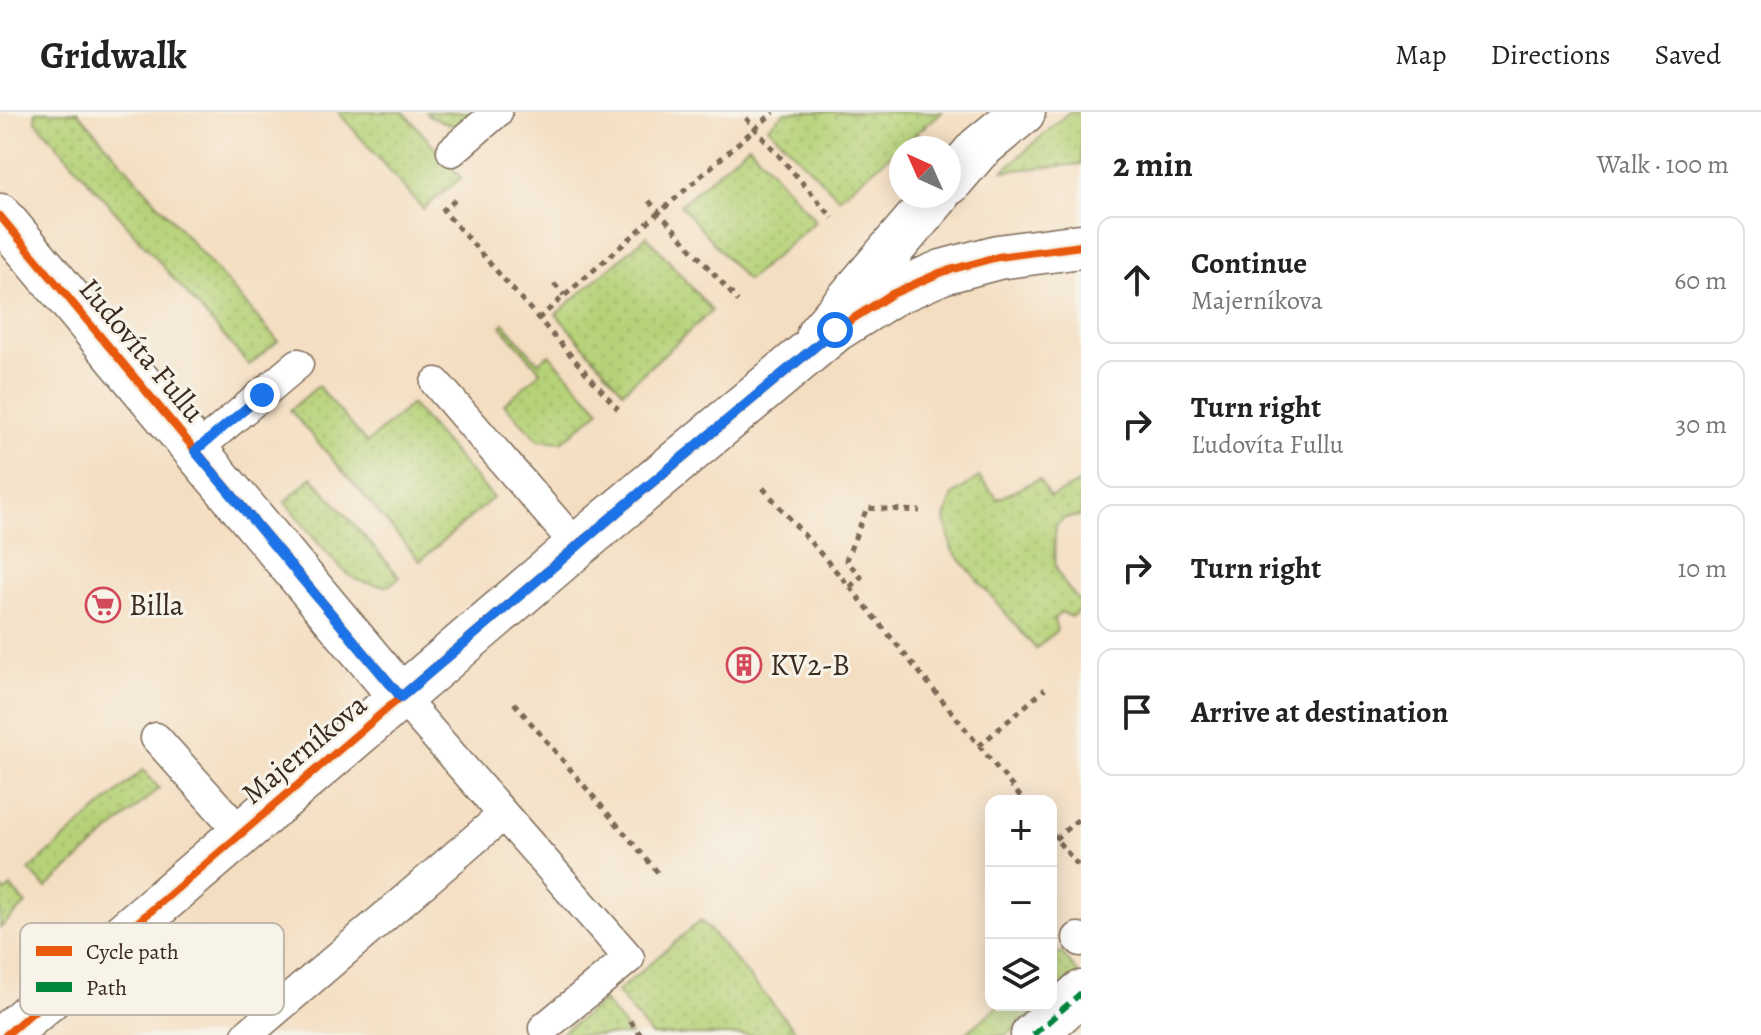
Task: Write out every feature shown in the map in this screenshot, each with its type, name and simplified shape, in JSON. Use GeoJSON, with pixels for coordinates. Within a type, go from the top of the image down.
{"type":"FeatureCollection","features":[{"type":"Feature","properties":{"kind":"street"},"geometry":{"type":"LineString","coordinates":[[961,169],[978,149],[1023,112]]}},
{"type":"Feature","properties":{"kind":"street"},"geometry":{"type":"LineString","coordinates":[[793,365],[927,208]]}},
{"type":"Feature","properties":{"kind":"street","name":"Ľudovíta Fullu"},"geometry":{"type":"LineString","coordinates":[[0,216],[401,697]]}},
{"type":"Feature","properties":{"kind":"street","name":"Majerníkova"},"geometry":{"type":"LineString","coordinates":[[136,923],[835,330],[892,294],[942,272],[998,257],[1081,246]]}},
{"type":"Feature","properties":{"kind":"street"},"geometry":{"type":"LineString","coordinates":[[1033,1035],[1081,993]]}},
{"type":"Feature","properties":{"kind":"street","name":"Majerníkova"},"geometry":{"type":"LineString","coordinates":[[6,1035],[29,1015]]}},
{"type":"Feature","properties":{"kind":"lane"},"geometry":{"type":"LineString","coordinates":[[452,151],[497,112]]}},
{"type":"Feature","properties":{"kind":"lane"},"geometry":{"type":"LineString","coordinates":[[195,451],[298,364]]}},
{"type":"Feature","properties":{"kind":"lane"},"geometry":{"type":"LineString","coordinates":[[436,383],[577,546]]}},
{"type":"Feature","properties":{"kind":"lane"},"geometry":{"type":"LineString","coordinates":[[401,697],[629,958],[544,1028]]}},
{"type":"Feature","properties":{"kind":"lane"},"geometry":{"type":"LineString","coordinates":[[156,738],[241,833]]}},
{"type":"Feature","properties":{"kind":"lane"},"geometry":{"type":"LineString","coordinates":[[284,1003],[503,815]]}},
{"type":"Feature","properties":{"kind":"lane"},"geometry":{"type":"LineString","coordinates":[[247,1035],[270,1015]]}},
{"type":"Feature","properties":{"kind":"path"},"geometry":{"type":"LineString","coordinates":[[538,319],[773,112]]}},
{"type":"Feature","properties":{"kind":"path"},"geometry":{"type":"LineString","coordinates":[[746,118],[833,218]]}},
{"type":"Feature","properties":{"kind":"path"},"geometry":{"type":"LineString","coordinates":[[649,201],[738,301]]}},
{"type":"Feature","properties":{"kind":"path"},"geometry":{"type":"LineString","coordinates":[[443,210],[618,409]]}},
{"type":"Feature","properties":{"kind":"path"},"geometry":{"type":"LineString","coordinates":[[554,284],[564,295]]}},
{"type":"Feature","properties":{"kind":"path"},"geometry":{"type":"LineString","coordinates":[[763,488],[850,587],[1019,795]]}},
{"type":"Feature","properties":{"kind":"path"},"geometry":{"type":"LineString","coordinates":[[850,587],[861,577],[846,560],[867,508],[920,511]]}},
{"type":"Feature","properties":{"kind":"path"},"geometry":{"type":"LineString","coordinates":[[979,746],[1045,689]]}},
{"type":"Feature","properties":{"kind":"path"},"geometry":{"type":"LineString","coordinates":[[514,703],[660,875]]}},
{"type":"Feature","properties":{"kind":"path"},"geometry":{"type":"LineString","coordinates":[[1057,833],[1081,817]]}},
{"type":"Feature","properties":{"kind":"path"},"geometry":{"type":"LineString","coordinates":[[1057,841],[1081,869]]}},
{"type":"Feature","properties":{"kind":"green space"},"geometry":{"type":"Polygon","coordinates":[[[35,112],[78,112],[278,341],[249,365],[36,121],[35,112]]]}},
{"type":"Feature","properties":{"kind":"green space"},"geometry":{"type":"Polygon","coordinates":[[[338,112],[404,112],[461,178],[423,209],[338,112]]]}},
{"type":"Feature","properties":{"kind":"green space"},"geometry":{"type":"Polygon","coordinates":[[[426,112],[480,112],[461,129],[426,112]]]}},
{"type":"Feature","properties":{"kind":"green space"},"geometry":{"type":"Polygon","coordinates":[[[785,112],[942,112],[913,136],[889,136],[889,156],[839,198],[768,127],[785,112]]]}},
{"type":"Feature","properties":{"kind":"green space"},"geometry":{"type":"Polygon","coordinates":[[[1069,112],[1081,112],[1081,164],[1003,171],[1069,112]]]}},
{"type":"Feature","properties":{"kind":"green space"},"geometry":{"type":"Polygon","coordinates":[[[749,145],[816,221],[747,281],[680,205],[749,145]]]}},
{"type":"Feature","properties":{"kind":"green space"},"geometry":{"type":"Polygon","coordinates":[[[647,236],[712,311],[623,391],[556,314],[647,236]]]}},
{"type":"Feature","properties":{"kind":"green space"},"geometry":{"type":"Polygon","coordinates":[[[504,323],[538,362],[549,354],[600,410],[562,442],[538,440],[504,404],[541,372],[501,326],[504,323]]]}},
{"type":"Feature","properties":{"kind":"green space"},"geometry":{"type":"Polygon","coordinates":[[[318,386],[367,443],[411,404],[493,498],[420,561],[290,410],[318,386]]]}},
{"type":"Feature","properties":{"kind":"green space"},"geometry":{"type":"Polygon","coordinates":[[[312,477],[400,577],[388,586],[357,580],[329,556],[285,502],[312,477]]]}},
{"type":"Feature","properties":{"kind":"green space"},"geometry":{"type":"Polygon","coordinates":[[[979,477],[998,499],[1039,479],[1050,497],[1081,482],[1081,516],[1065,518],[1056,525],[1054,551],[1060,576],[1081,608],[1072,617],[1061,612],[1054,619],[1057,630],[1036,649],[952,550],[945,518],[953,495],[979,477]]]}},
{"type":"Feature","properties":{"kind":"green space"},"geometry":{"type":"Polygon","coordinates":[[[143,770],[159,788],[46,888],[29,870],[143,770]]]}},
{"type":"Feature","properties":{"kind":"green space"},"geometry":{"type":"Polygon","coordinates":[[[0,886],[5,892],[11,887],[26,904],[0,928],[0,886]]]}},
{"type":"Feature","properties":{"kind":"green space"},"geometry":{"type":"Polygon","coordinates":[[[701,920],[799,1035],[651,1035],[617,992],[701,920]]]}},
{"type":"Feature","properties":{"kind":"green space"},"geometry":{"type":"Polygon","coordinates":[[[1061,952],[1079,974],[1057,993],[1057,956],[1061,952]]]}},
{"type":"Feature","properties":{"kind":"green space"},"geometry":{"type":"Polygon","coordinates":[[[604,1001],[631,1035],[559,1035],[604,1001]]]}},
{"type":"Feature","properties":{"kind":"green space"},"geometry":{"type":"Polygon","coordinates":[[[992,1011],[1036,1011],[1007,1035],[964,1035],[992,1011]]]}},
{"type":"Feature","properties":{"kind":"marked path"},"geometry":{"type":"LineString","coordinates":[[1033,1035],[1081,993]]}},
{"type":"Feature","properties":{"kind":"cycle path"},"geometry":{"type":"LineString","coordinates":[[0,216],[401,697]]}},
{"type":"Feature","properties":{"kind":"cycle path"},"geometry":{"type":"LineString","coordinates":[[137,923],[835,330],[892,294],[942,272],[998,257],[1081,246]]}},
{"type":"Feature","properties":{"kind":"cycle path"},"geometry":{"type":"LineString","coordinates":[[6,1035],[29,1015]]}},
{"type":"Feature","properties":{"kind":"place","name":"Billa"},"geometry":{"type":"Point","coordinates":[103,605]}},
{"type":"Feature","properties":{"kind":"place","name":"KV2-B"},"geometry":{"type":"Point","coordinates":[744,665]}},
{"type":"Feature","properties":{"kind":"route"},"geometry":{"type":"LineString","coordinates":[[262,395],[195,451],[401,697],[835,330]]}}]}
